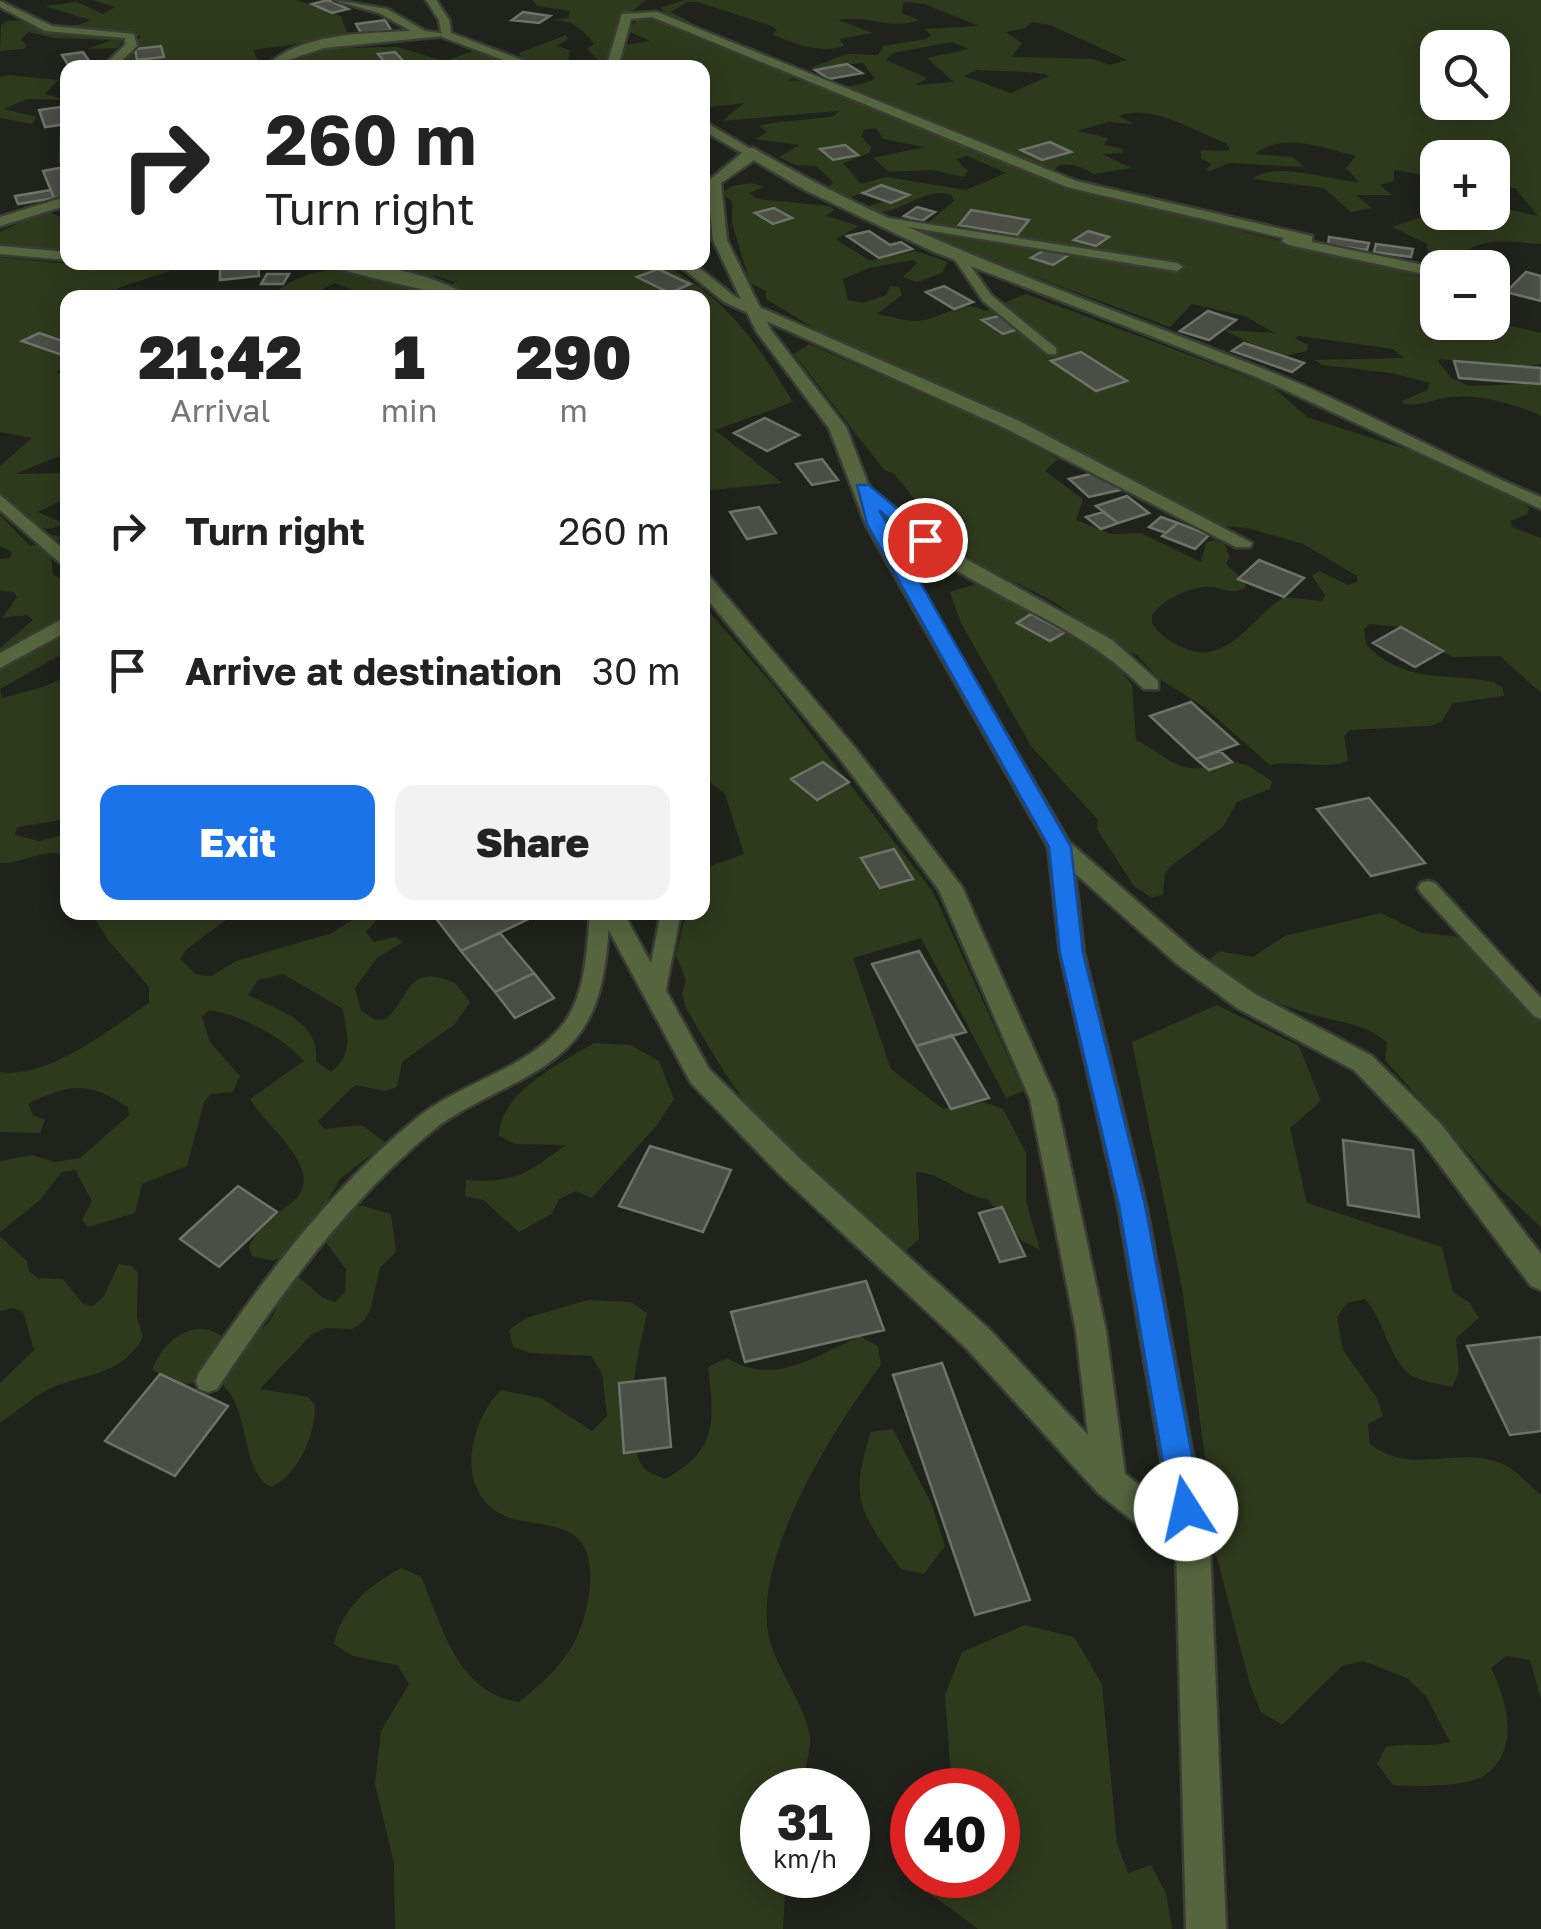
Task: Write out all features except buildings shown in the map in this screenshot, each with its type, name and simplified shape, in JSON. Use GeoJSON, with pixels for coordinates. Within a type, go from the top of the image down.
{"type":"FeatureCollection","features":[{"type":"Feature","properties":{"kind":"street"},"geometry":{"type":"LineString","coordinates":[[340,0],[382,11],[420,32]]}},
{"type":"Feature","properties":{"kind":"street"},"geometry":{"type":"LineString","coordinates":[[430,0],[444,20],[446,35]]}},
{"type":"Feature","properties":{"kind":"street"},"geometry":{"type":"LineString","coordinates":[[0,4],[18,8],[29,21],[62,32],[130,36],[134,40],[131,46],[116,60]]}},
{"type":"Feature","properties":{"kind":"street"},"geometry":{"type":"LineString","coordinates":[[614,60],[626,16],[653,14],[1034,170],[1125,199],[1307,239]]}},
{"type":"Feature","properties":{"kind":"street"},"geometry":{"type":"LineString","coordinates":[[280,60],[296,48],[420,32],[446,35],[515,60]]}},
{"type":"Feature","properties":{"kind":"street"},"geometry":{"type":"LineString","coordinates":[[710,129],[864,217],[961,260],[1266,376],[1387,429],[1487,483],[1541,504]]}},
{"type":"Feature","properties":{"kind":"street"},"geometry":{"type":"LineString","coordinates":[[748,152],[748,158],[718,175],[712,196],[720,240],[764,331],[836,428],[876,524],[1060,847],[1186,958],[1246,1001],[1363,1062],[1431,1132],[1541,1277]]}},
{"type":"Feature","properties":{"kind":"street"},"geometry":{"type":"LineString","coordinates":[[0,222],[60,203]]}},
{"type":"Feature","properties":{"kind":"street"},"geometry":{"type":"LineString","coordinates":[[1217,220],[1345,256],[1420,270]]}},
{"type":"Feature","properties":{"kind":"street"},"geometry":{"type":"LineString","coordinates":[[0,250],[60,255]]}},
{"type":"Feature","properties":{"kind":"street"},"geometry":{"type":"LineString","coordinates":[[366,270],[446,290]]}},
{"type":"Feature","properties":{"kind":"street"},"geometry":{"type":"LineString","coordinates":[[692,270],[729,299],[1013,426],[1243,543]]}},
{"type":"Feature","properties":{"kind":"street"},"geometry":{"type":"LineString","coordinates":[[863,488],[941,553],[1092,636],[1134,664],[1151,685]]}},
{"type":"Feature","properties":{"kind":"street"},"geometry":{"type":"LineString","coordinates":[[0,500],[60,556]]}},
{"type":"Feature","properties":{"kind":"street"},"geometry":{"type":"LineString","coordinates":[[710,590],[849,755],[950,888],[958,905],[1043,1099],[1091,1331],[1110,1482]]}},
{"type":"Feature","properties":{"kind":"street"},"geometry":{"type":"LineString","coordinates":[[0,662],[60,627]]}},
{"type":"Feature","properties":{"kind":"street"},"geometry":{"type":"LineString","coordinates":[[1060,847],[1072,953],[1132,1205],[1193,1547],[1206,1929]]}},
{"type":"Feature","properties":{"kind":"street"},"geometry":{"type":"LineString","coordinates":[[617,920],[700,1076],[789,1166],[978,1339],[1110,1482],[1193,1547]]}},
{"type":"Feature","properties":{"kind":"lane"},"geometry":{"type":"LineString","coordinates":[[864,217],[1177,267]]}},
{"type":"Feature","properties":{"kind":"lane"},"geometry":{"type":"LineString","coordinates":[[961,260],[1002,314],[1052,351]]}},
{"type":"Feature","properties":{"kind":"lane"},"geometry":{"type":"LineString","coordinates":[[1428,888],[1541,1011]]}},
{"type":"Feature","properties":{"kind":"lane"},"geometry":{"type":"LineString","coordinates":[[208,1380],[266,1294],[360,1185],[427,1122],[502,1079],[568,1034],[595,972],[599,920]]}},
{"type":"Feature","properties":{"kind":"lane"},"geometry":{"type":"LineString","coordinates":[[655,994],[669,920]]}},
{"type":"Feature","properties":{"kind":"green space"},"geometry":{"type":"Polygon","coordinates":[[[92,0],[297,0],[341,16],[349,37],[253,50],[258,60],[121,60],[141,36],[124,38],[118,48],[86,49],[112,40],[53,38],[29,32],[21,39],[27,46],[24,49],[0,51],[1,25],[7,21],[71,26],[90,20],[45,6],[77,2],[103,14],[115,7],[92,0]]]}},
{"type":"Feature","properties":{"kind":"green space"},"geometry":{"type":"Polygon","coordinates":[[[532,0],[646,0],[616,29],[614,53],[625,54],[624,45],[650,41],[626,30],[643,16],[743,50],[793,78],[788,81],[838,87],[875,79],[863,63],[810,68],[847,54],[878,55],[883,46],[926,39],[931,35],[924,29],[979,26],[924,4],[904,2],[902,13],[919,20],[898,24],[838,20],[873,33],[840,39],[844,46],[826,49],[789,41],[772,34],[777,30],[772,26],[698,2],[687,2],[671,12],[697,26],[671,18],[660,8],[684,0],[1541,0],[1541,244],[1489,243],[1468,250],[1428,250],[1427,244],[1392,227],[1420,218],[1420,230],[1510,230],[1510,210],[1538,216],[1515,188],[1510,187],[1510,140],[1420,140],[1420,174],[1394,170],[1394,181],[1379,185],[1392,195],[1356,195],[1372,208],[1351,212],[1324,188],[1253,179],[1273,171],[1288,171],[1359,182],[1346,168],[1356,156],[1304,143],[1278,143],[1255,154],[1292,157],[1305,167],[1229,163],[1210,171],[1206,170],[1211,164],[1201,159],[1201,150],[1226,151],[1230,149],[1226,143],[1174,120],[1146,113],[1119,116],[1133,124],[1108,122],[1077,131],[1108,138],[1104,145],[1124,149],[1123,153],[1102,154],[1132,168],[1094,174],[1059,165],[1053,172],[1062,185],[1312,249],[1420,271],[1420,340],[1510,340],[1510,326],[1541,333],[1541,364],[1523,367],[1438,361],[1451,378],[1470,386],[1541,383],[1541,416],[1474,397],[1404,404],[1402,401],[1427,390],[1430,383],[1391,373],[1322,365],[1315,360],[1404,358],[1393,349],[1299,336],[1295,338],[1308,345],[1307,351],[1280,357],[1223,330],[1275,333],[1244,316],[1192,304],[1170,327],[916,233],[954,201],[951,195],[928,195],[896,208],[875,211],[864,207],[890,200],[900,192],[884,188],[849,197],[823,192],[833,182],[816,166],[795,165],[779,157],[799,145],[755,139],[767,132],[759,126],[835,116],[838,111],[722,121],[744,103],[710,107],[710,60],[598,60],[587,49],[594,44],[580,29],[565,21],[550,20],[568,18],[570,11],[537,6],[532,0]],[[1032,22],[1025,28],[1006,32],[1022,43],[1011,57],[1093,59],[1109,65],[1127,60],[1050,25],[1032,22]],[[952,42],[893,53],[886,60],[927,78],[916,85],[954,82],[927,58],[969,49],[952,42]],[[977,70],[964,76],[1011,93],[1049,76],[1025,72],[977,70]],[[875,128],[864,130],[861,136],[871,147],[869,153],[843,163],[861,184],[886,177],[966,190],[1006,173],[967,156],[956,159],[968,171],[964,177],[932,170],[889,172],[873,158],[924,147],[884,139],[875,128]]]}},
{"type":"Feature","properties":{"kind":"green space"},"geometry":{"type":"Polygon","coordinates":[[[566,35],[568,39],[557,46],[570,50],[568,60],[513,60],[521,57],[519,53],[566,35]]]}},
{"type":"Feature","properties":{"kind":"green space"},"geometry":{"type":"Polygon","coordinates":[[[397,47],[442,60],[291,60],[301,49],[397,47]]]}},
{"type":"Feature","properties":{"kind":"green space"},"geometry":{"type":"Polygon","coordinates":[[[473,51],[506,60],[448,60],[473,51]]]}},
{"type":"Feature","properties":{"kind":"green space"},"geometry":{"type":"Polygon","coordinates":[[[0,77],[58,80],[45,94],[60,100],[27,99],[4,109],[37,117],[32,124],[0,118],[0,77]]]}},
{"type":"Feature","properties":{"kind":"green space"},"geometry":{"type":"Polygon","coordinates":[[[752,183],[764,187],[749,193],[758,199],[830,206],[834,210],[826,216],[859,226],[836,239],[870,261],[915,251],[948,262],[942,273],[917,282],[903,277],[917,263],[913,260],[869,268],[843,279],[848,300],[863,303],[886,295],[890,286],[899,287],[902,295],[877,314],[917,321],[960,308],[977,307],[985,311],[1026,294],[1272,386],[1307,417],[1411,451],[1522,502],[1529,508],[1528,514],[1511,521],[1512,527],[1541,538],[1541,693],[1500,656],[1452,657],[1401,627],[1370,624],[1364,629],[1366,644],[1395,666],[1426,675],[1494,682],[1503,688],[1504,696],[1453,703],[1441,722],[1430,726],[1350,730],[1344,736],[1348,761],[1340,764],[1270,765],[1204,707],[1158,678],[1137,655],[1115,647],[1105,651],[1132,685],[1136,740],[1187,768],[1221,759],[1247,765],[1272,781],[1270,789],[1237,802],[1223,827],[1171,866],[1165,874],[1163,894],[1152,898],[1134,886],[1097,829],[1098,820],[1031,746],[961,623],[950,592],[988,580],[1083,627],[1080,621],[1056,604],[979,564],[955,545],[893,473],[884,470],[794,354],[809,344],[1022,437],[1058,459],[1045,471],[1083,499],[1076,520],[1111,534],[1141,533],[1201,562],[1206,543],[1214,540],[1224,544],[1230,557],[1226,564],[1245,582],[1245,588],[1196,588],[1171,599],[1152,615],[1158,631],[1184,648],[1213,651],[1226,645],[1284,597],[1322,601],[1325,595],[1312,576],[1319,571],[1348,585],[1357,582],[1357,576],[1303,544],[1247,528],[1213,525],[1150,487],[901,368],[845,347],[766,299],[766,291],[750,283],[732,223],[732,202],[722,193],[732,186],[752,183]]]}},
{"type":"Feature","properties":{"kind":"green space"},"geometry":{"type":"Polygon","coordinates":[[[45,211],[60,216],[60,253],[0,244],[0,232],[45,211]]]}},
{"type":"Feature","properties":{"kind":"green space"},"geometry":{"type":"Polygon","coordinates":[[[0,257],[60,263],[60,270],[170,271],[118,290],[60,290],[60,369],[56,373],[60,373],[60,457],[15,474],[60,473],[60,501],[38,512],[60,524],[53,528],[36,525],[0,500],[0,466],[32,438],[0,432],[0,257]]]}},
{"type":"Feature","properties":{"kind":"green space"},"geometry":{"type":"Polygon","coordinates":[[[332,270],[673,270],[702,290],[456,290],[452,287],[454,282],[435,276],[423,278],[432,290],[353,290],[335,283],[323,290],[279,290],[311,274],[332,270]]]}},
{"type":"Feature","properties":{"kind":"green space"},"geometry":{"type":"Polygon","coordinates":[[[710,296],[756,345],[793,402],[715,430],[782,483],[710,490],[710,296]]]}},
{"type":"Feature","properties":{"kind":"green space"},"geometry":{"type":"Polygon","coordinates":[[[0,515],[30,546],[41,544],[52,535],[60,536],[51,555],[53,575],[60,578],[60,655],[0,689],[0,648],[33,620],[27,615],[2,618],[17,597],[14,592],[0,591],[0,559],[10,558],[12,552],[0,546],[0,515]]]}},
{"type":"Feature","properties":{"kind":"green space"},"geometry":{"type":"Polygon","coordinates":[[[710,613],[774,686],[933,892],[1024,1091],[1006,1098],[921,938],[853,958],[891,1069],[943,1109],[984,1102],[1003,1109],[1026,1153],[1026,1201],[1040,1250],[1021,1240],[987,1199],[935,1176],[916,1172],[919,1239],[901,1256],[883,1230],[804,1169],[768,1131],[724,1072],[685,1006],[682,993],[686,980],[676,955],[684,920],[710,920],[710,866],[744,854],[725,794],[710,782],[710,613]]]}},
{"type":"Feature","properties":{"kind":"green space"},"geometry":{"type":"Polygon","coordinates":[[[60,679],[60,820],[17,827],[15,835],[39,841],[60,836],[60,853],[0,863],[0,689],[2,698],[60,679]]]}},
{"type":"Feature","properties":{"kind":"green space"},"geometry":{"type":"Polygon","coordinates":[[[1381,913],[1422,933],[1454,936],[1485,950],[1541,1019],[1541,1227],[1498,1187],[1385,1060],[1387,1042],[1361,1027],[1272,1001],[1232,979],[1210,959],[1219,951],[1253,957],[1285,936],[1381,913]]]}},
{"type":"Feature","properties":{"kind":"green space"},"geometry":{"type":"Polygon","coordinates":[[[95,920],[226,920],[187,949],[180,959],[197,975],[212,976],[236,961],[332,933],[352,920],[377,920],[366,932],[374,942],[395,937],[403,942],[377,958],[355,988],[361,1010],[375,1020],[386,1019],[412,985],[427,977],[455,983],[470,1002],[455,1024],[402,1062],[397,1087],[385,1091],[355,1085],[318,1121],[324,1129],[362,1125],[386,1143],[341,1178],[323,1208],[363,1206],[391,1214],[396,1252],[380,1268],[370,1311],[363,1322],[352,1329],[326,1328],[312,1334],[260,1389],[308,1397],[315,1405],[304,1452],[291,1472],[272,1487],[255,1469],[237,1409],[220,1382],[181,1384],[152,1370],[164,1349],[181,1334],[202,1329],[225,1338],[263,1328],[274,1314],[287,1278],[300,1278],[323,1298],[335,1302],[345,1292],[346,1269],[322,1237],[273,1261],[252,1256],[249,1247],[262,1227],[302,1190],[304,1177],[291,1149],[250,1099],[304,1061],[295,1052],[248,1022],[209,1010],[202,1017],[210,1042],[240,1076],[233,1092],[211,1094],[204,1102],[187,1166],[142,1184],[135,1213],[88,1227],[82,1220],[92,1201],[75,1170],[62,1172],[39,1201],[0,1232],[0,1161],[32,1155],[55,1162],[80,1158],[129,1115],[128,1108],[103,1093],[68,1089],[28,1104],[33,1115],[45,1120],[40,1133],[0,1132],[0,1072],[39,1068],[78,1050],[149,1003],[149,987],[95,920]],[[283,974],[258,980],[248,995],[284,1012],[304,1027],[311,1036],[316,1061],[331,1072],[343,1058],[347,1036],[343,1009],[283,974]]]}},
{"type":"Feature","properties":{"kind":"green space"},"geometry":{"type":"Polygon","coordinates":[[[1217,1005],[1299,1046],[1321,1101],[1290,1128],[1307,1203],[1442,1247],[1453,1292],[1470,1303],[1479,1318],[1456,1338],[1459,1372],[1452,1387],[1412,1376],[1397,1360],[1365,1299],[1347,1303],[1337,1317],[1343,1350],[1377,1398],[1383,1416],[1368,1424],[1370,1444],[1401,1458],[1465,1457],[1498,1462],[1541,1495],[1541,1700],[1530,1660],[1506,1656],[1491,1668],[1506,1709],[1507,1739],[1496,1765],[1478,1779],[1441,1785],[1393,1785],[1377,1764],[1386,1747],[1450,1742],[1426,1696],[1407,1678],[1363,1661],[1342,1666],[1282,1725],[1261,1712],[1251,1688],[1217,1558],[1204,1541],[1222,1520],[1207,1472],[1182,1288],[1132,1042],[1217,1005]]]}},
{"type":"Feature","properties":{"kind":"green space"},"geometry":{"type":"Polygon","coordinates":[[[594,1043],[631,1045],[659,1061],[674,1099],[657,1125],[592,1198],[576,1191],[559,1199],[552,1214],[519,1232],[483,1200],[465,1196],[466,1180],[509,1178],[541,1163],[566,1145],[515,1144],[499,1136],[502,1120],[509,1105],[534,1080],[594,1043]]]}},
{"type":"Feature","properties":{"kind":"green space"},"geometry":{"type":"Polygon","coordinates":[[[0,1236],[27,1261],[29,1271],[38,1278],[63,1279],[83,1304],[93,1306],[104,1296],[119,1264],[132,1266],[138,1273],[137,1317],[143,1337],[124,1360],[47,1390],[0,1423],[0,1383],[34,1350],[23,1312],[14,1308],[0,1311],[0,1236]]]}},
{"type":"Feature","properties":{"kind":"green space"},"geometry":{"type":"Polygon","coordinates":[[[588,1300],[631,1302],[647,1313],[632,1393],[632,1436],[644,1468],[665,1479],[695,1457],[709,1433],[712,1403],[708,1367],[727,1358],[761,1370],[778,1369],[811,1359],[860,1336],[878,1346],[881,1365],[840,1424],[799,1498],[771,1576],[767,1612],[771,1645],[804,1715],[810,1737],[805,1768],[740,1768],[740,1898],[785,1898],[783,1929],[395,1929],[394,1863],[375,1784],[381,1731],[409,1684],[397,1665],[353,1656],[334,1644],[343,1619],[358,1599],[401,1568],[421,1577],[445,1636],[467,1672],[498,1696],[519,1702],[565,1657],[581,1627],[589,1598],[590,1567],[580,1541],[564,1530],[510,1518],[492,1508],[473,1478],[474,1440],[489,1404],[501,1390],[541,1398],[592,1431],[607,1416],[602,1373],[591,1356],[530,1353],[513,1347],[509,1330],[526,1318],[588,1300]]]}},
{"type":"Feature","properties":{"kind":"green space"},"geometry":{"type":"Polygon","coordinates":[[[893,1429],[932,1505],[945,1546],[924,1574],[901,1569],[876,1534],[862,1505],[860,1475],[871,1432],[893,1429]]]}},
{"type":"Feature","properties":{"kind":"green space"},"geometry":{"type":"Polygon","coordinates":[[[1025,1625],[1074,1637],[1102,1684],[1117,1843],[1128,1873],[1151,1865],[1166,1893],[1172,1929],[978,1929],[936,1898],[1020,1898],[1020,1768],[950,1768],[945,1695],[962,1652],[1025,1625]]]}},
{"type":"Feature","properties":{"kind":"route"},"geometry":{"type":"LineString","coordinates":[[925,540],[863,488],[876,524],[1060,847],[1072,953],[1132,1205],[1186,1509]]}}]}
